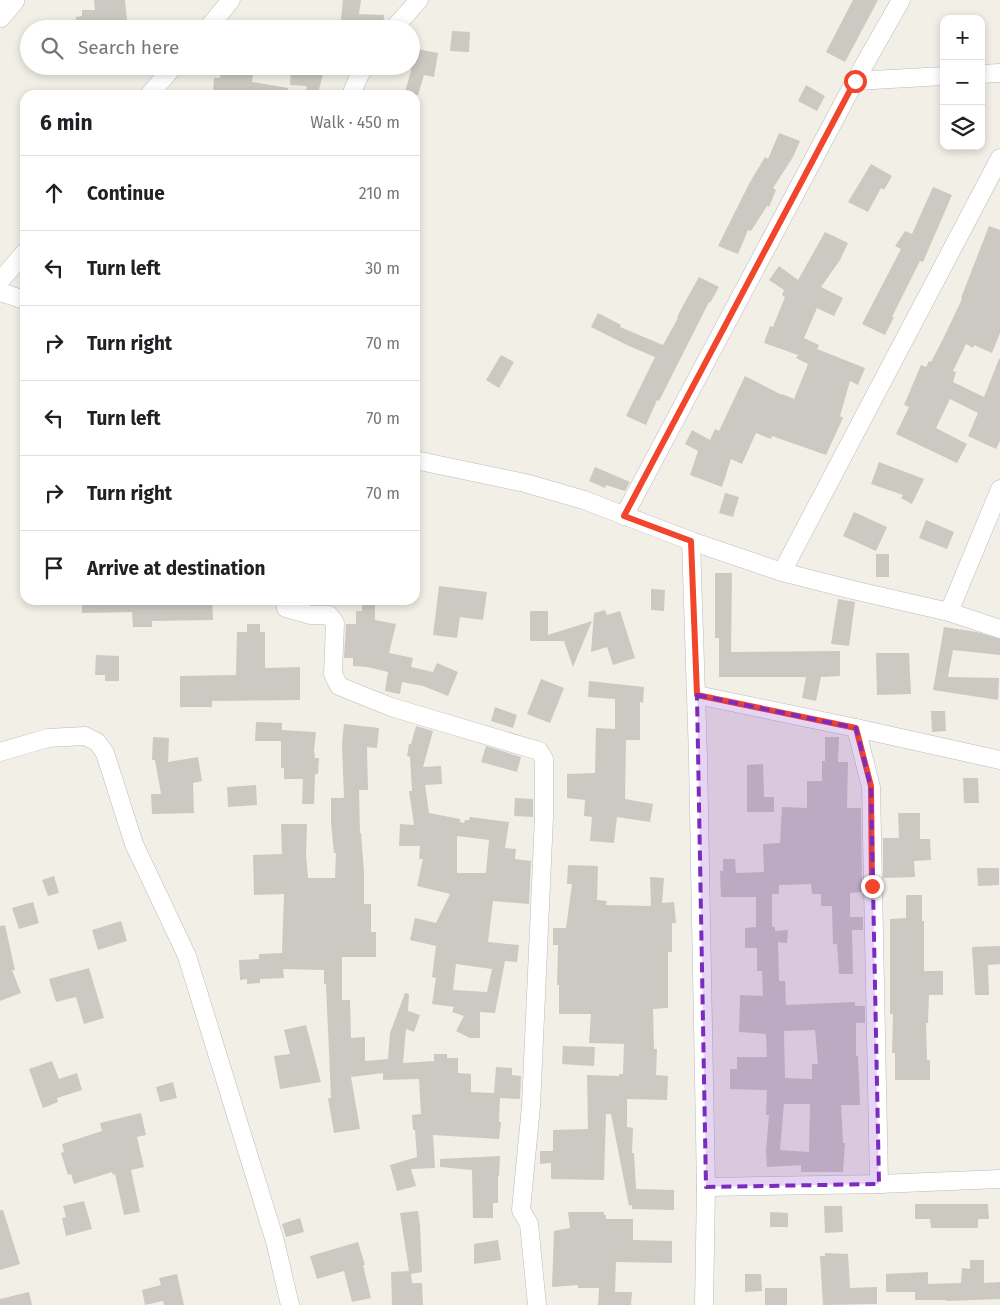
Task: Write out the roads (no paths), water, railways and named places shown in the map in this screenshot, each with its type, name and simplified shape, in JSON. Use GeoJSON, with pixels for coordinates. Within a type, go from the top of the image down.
{"type":"FeatureCollection","features":[{"type":"Feature","properties":{"kind":"street"},"geometry":{"type":"LineString","coordinates":[[0,17],[14,0]]}},
{"type":"Feature","properties":{"kind":"street"},"geometry":{"type":"LineString","coordinates":[[214,20],[231,0]]}},
{"type":"Feature","properties":{"kind":"street"},"geometry":{"type":"LineString","coordinates":[[401,20],[419,0]]}},
{"type":"Feature","properties":{"kind":"street"},"geometry":{"type":"LineString","coordinates":[[624,516],[855,81],[902,0]]}},
{"type":"Feature","properties":{"kind":"street"},"geometry":{"type":"LineString","coordinates":[[985,74],[1000,73]]}},
{"type":"Feature","properties":{"kind":"street"},"geometry":{"type":"LineString","coordinates":[[153,90],[166,75]]}},
{"type":"Feature","properties":{"kind":"street"},"geometry":{"type":"LineString","coordinates":[[353,90],[360,75]]}},
{"type":"Feature","properties":{"kind":"street"},"geometry":{"type":"LineString","coordinates":[[855,81],[940,76]]}},
{"type":"Feature","properties":{"kind":"street"},"geometry":{"type":"LineString","coordinates":[[782,572],[999,164]]}},
{"type":"Feature","properties":{"kind":"street"},"geometry":{"type":"LineString","coordinates":[[0,281],[20,258]]}},
{"type":"Feature","properties":{"kind":"street"},"geometry":{"type":"LineString","coordinates":[[0,292],[20,298]]}},
{"type":"Feature","properties":{"kind":"street"},"geometry":{"type":"LineString","coordinates":[[420,461],[525,483],[584,500],[691,541],[782,572],[949,612],[1000,629]]}},
{"type":"Feature","properties":{"kind":"street"},"geometry":{"type":"LineString","coordinates":[[949,612],[1000,489]]}},
{"type":"Feature","properties":{"kind":"street"},"geometry":{"type":"LineString","coordinates":[[691,541],[697,695],[706,1187],[704,1305]]}},
{"type":"Feature","properties":{"kind":"street"},"geometry":{"type":"LineString","coordinates":[[286,605],[286,608],[310,615],[329,615],[335,623],[334,674],[340,686],[391,707],[539,751],[544,759],[544,817],[531,1106],[521,1210],[529,1224],[537,1305]]}},
{"type":"Feature","properties":{"kind":"street"},"geometry":{"type":"LineString","coordinates":[[697,695],[1000,760]]}},
{"type":"Feature","properties":{"kind":"street"},"geometry":{"type":"LineString","coordinates":[[856,728],[871,786],[879,1184]]}},
{"type":"Feature","properties":{"kind":"street"},"geometry":{"type":"LineString","coordinates":[[0,752],[48,738],[85,736],[98,742],[104,753],[134,844],[187,956],[275,1241],[290,1305]]}},
{"type":"Feature","properties":{"kind":"street"},"geometry":{"type":"LineString","coordinates":[[706,1187],[879,1184],[1000,1179]]}}]}
